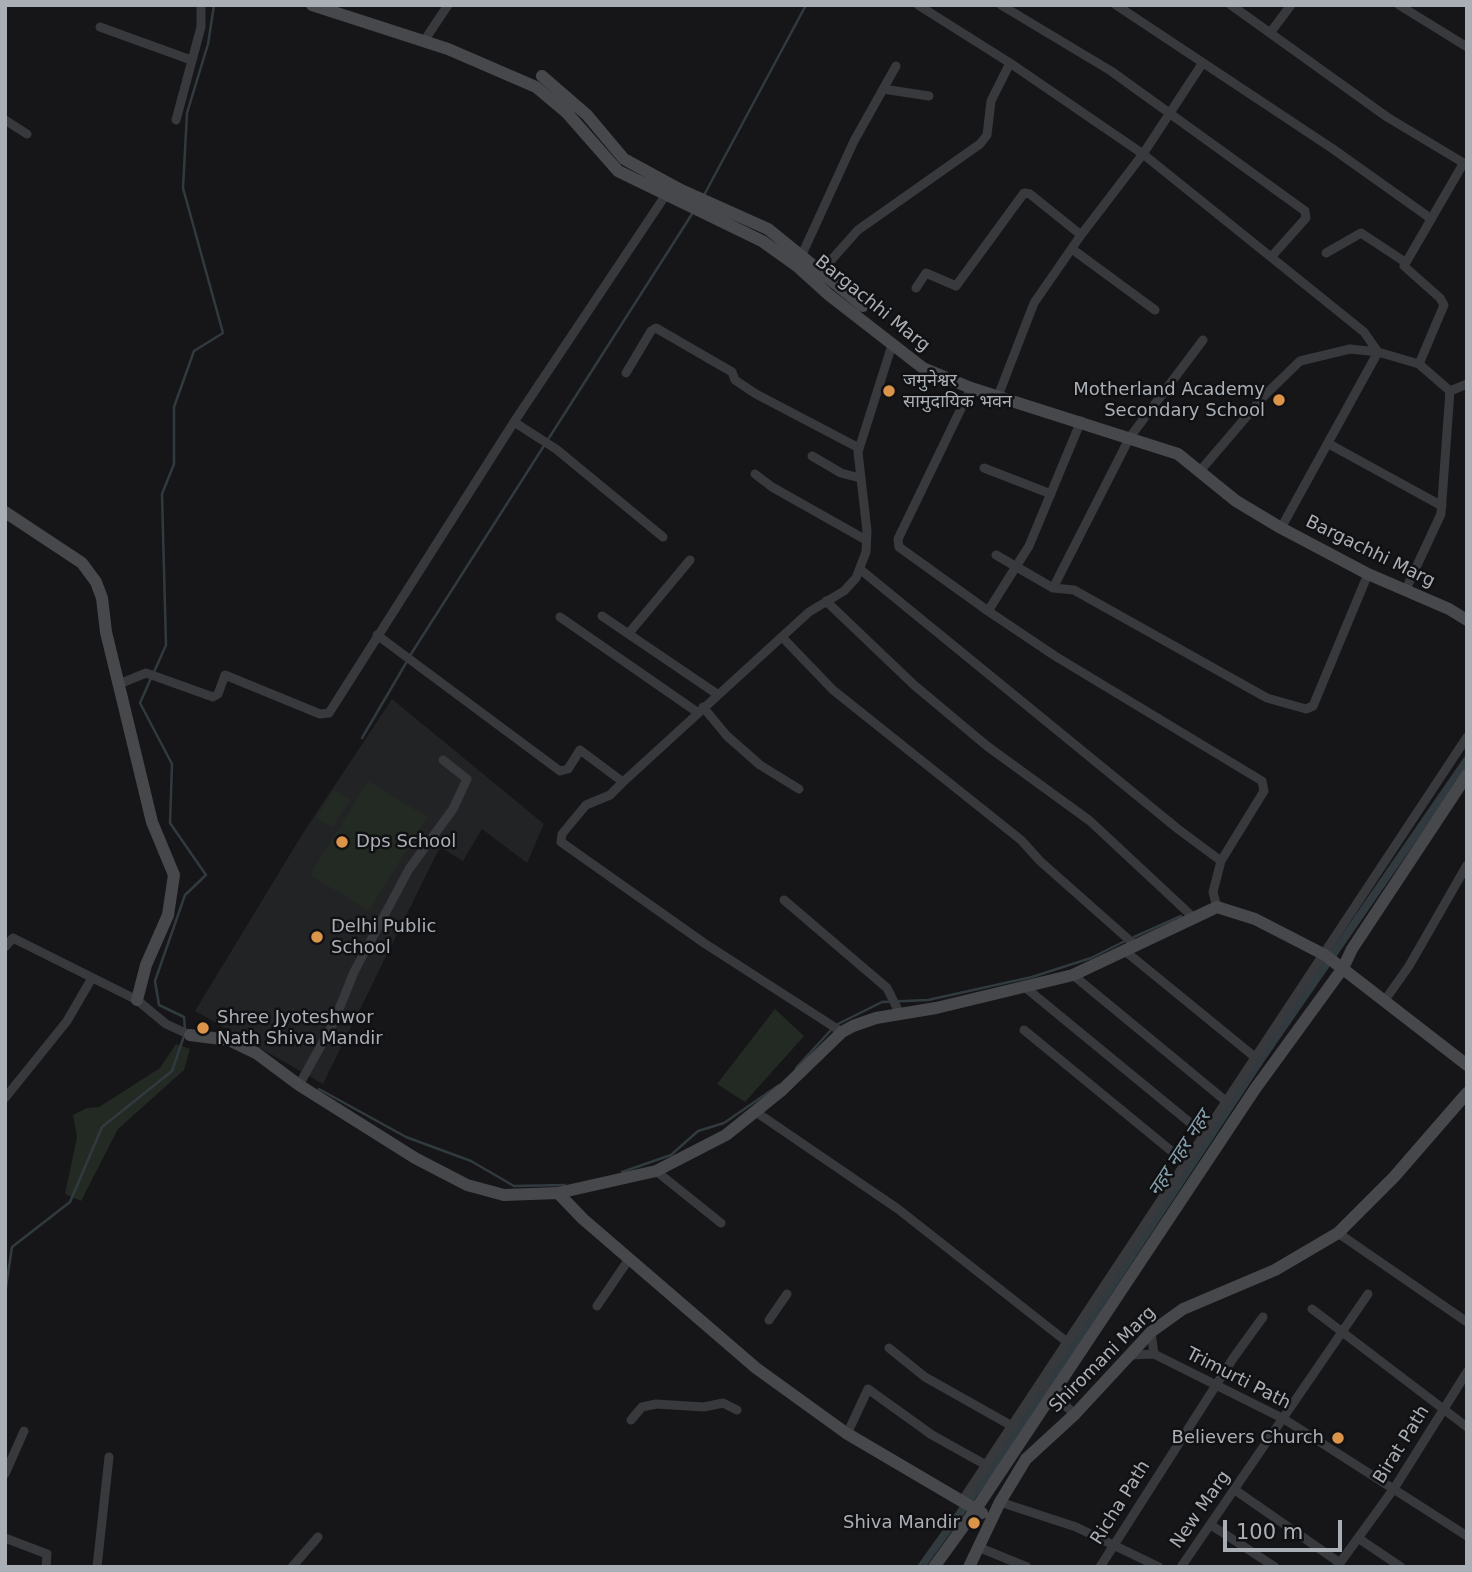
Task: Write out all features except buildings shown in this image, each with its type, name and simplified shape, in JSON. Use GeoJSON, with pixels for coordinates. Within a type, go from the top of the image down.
{"type":"FeatureCollection","features":[{"type":"Feature","properties":{"kind":"street"},"geometry":{"type":"LineString","coordinates":[[176,120],[201,27],[201,5]]}},
{"type":"Feature","properties":{"kind":"street","name":"Bargachhi Marg"},"geometry":{"type":"LineString","coordinates":[[312,5],[424,41],[496,68],[536,87],[567,113],[618,171],[726,221],[800,260],[892,345],[923,368],[971,388],[1178,454],[1236,501],[1281,528],[1368,574],[1406,589],[1467,620]]}},
{"type":"Feature","properties":{"kind":"street"},"geometry":{"type":"LineString","coordinates":[[424,41],[448,5]]}},
{"type":"Feature","properties":{"kind":"street"},"geometry":{"type":"LineString","coordinates":[[918,5],[1010,63],[1143,154],[1364,332],[1378,352]]}},
{"type":"Feature","properties":{"kind":"street"},"geometry":{"type":"LineString","coordinates":[[1001,5],[1111,71],[1307,212],[1306,218],[1272,256]]}},
{"type":"Feature","properties":{"kind":"street"},"geometry":{"type":"LineString","coordinates":[[1116,5],[1333,149],[1430,218]]}},
{"type":"Feature","properties":{"kind":"street"},"geometry":{"type":"LineString","coordinates":[[1231,5],[1387,117],[1465,164],[1405,262],[1406,271],[1444,304],[1419,364]]}},
{"type":"Feature","properties":{"kind":"street"},"geometry":{"type":"LineString","coordinates":[[1270,33],[1291,5]]}},
{"type":"Feature","properties":{"kind":"street"},"geometry":{"type":"LineString","coordinates":[[1399,5],[1467,47]]}},
{"type":"Feature","properties":{"kind":"street"},"geometry":{"type":"LineString","coordinates":[[100,27],[191,60]]}},
{"type":"Feature","properties":{"kind":"street"},"geometry":{"type":"LineString","coordinates":[[863,306],[817,275],[858,230],[980,144],[987,135],[991,101],[1010,63]]}},
{"type":"Feature","properties":{"kind":"street"},"geometry":{"type":"LineString","coordinates":[[998,396],[1034,303],[1080,235],[1143,154],[1202,64]]}},
{"type":"Feature","properties":{"kind":"street"},"geometry":{"type":"LineString","coordinates":[[542,76],[587,115],[624,159],[681,190],[768,229],[800,260],[853,141],[896,66]]}},
{"type":"Feature","properties":{"kind":"street"},"geometry":{"type":"LineString","coordinates":[[883,89],[929,96]]}},
{"type":"Feature","properties":{"kind":"street"},"geometry":{"type":"LineString","coordinates":[[5,120],[27,134]]}},
{"type":"Feature","properties":{"kind":"street"},"geometry":{"type":"LineString","coordinates":[[916,288],[926,273],[956,286],[1024,192],[1080,235]]}},
{"type":"Feature","properties":{"kind":"street"},"geometry":{"type":"LineString","coordinates":[[119,684],[146,673],[213,697],[218,694],[225,676],[324,715],[329,713],[514,422],[667,193]]}},
{"type":"Feature","properties":{"kind":"street"},"geometry":{"type":"LineString","coordinates":[[1326,253],[1361,233],[1405,262]]}},
{"type":"Feature","properties":{"kind":"street"},"geometry":{"type":"LineString","coordinates":[[1072,249],[1154,310]]}},
{"type":"Feature","properties":{"kind":"street"},"geometry":{"type":"LineString","coordinates":[[626,373],[651,331],[656,328],[732,372],[734,380],[757,394],[859,448]]}},
{"type":"Feature","properties":{"kind":"street"},"geometry":{"type":"LineString","coordinates":[[1053,587],[1130,437],[1203,340]]}},
{"type":"Feature","properties":{"kind":"street"},"geometry":{"type":"LineString","coordinates":[[842,1032],[704,943],[561,842],[562,834],[586,805],[610,795],[809,612],[850,586],[861,570],[866,540],[859,448],[892,345]]}},
{"type":"Feature","properties":{"kind":"street"},"geometry":{"type":"LineString","coordinates":[[1200,471],[1265,395],[1300,361],[1350,349],[1378,352],[1419,364],[1450,391]]}},
{"type":"Feature","properties":{"kind":"street"},"geometry":{"type":"LineString","coordinates":[[1281,528],[1378,352]]}},
{"type":"Feature","properties":{"kind":"street"},"geometry":{"type":"LineString","coordinates":[[1450,391],[1467,384]]}},
{"type":"Feature","properties":{"kind":"street"},"geometry":{"type":"LineString","coordinates":[[971,388],[898,539],[899,547],[1055,656],[1262,781],[1264,791],[1221,861],[1213,892],[1217,907]]}},
{"type":"Feature","properties":{"kind":"street"},"geometry":{"type":"LineString","coordinates":[[1406,589],[1437,525],[1442,506],[1450,391]]}},
{"type":"Feature","properties":{"kind":"street"},"geometry":{"type":"LineString","coordinates":[[988,611],[1030,546],[1081,421]]}},
{"type":"Feature","properties":{"kind":"street"},"geometry":{"type":"LineString","coordinates":[[514,422],[556,449],[663,537]]}},
{"type":"Feature","properties":{"kind":"street"},"geometry":{"type":"LineString","coordinates":[[1329,444],[1442,506]]}},
{"type":"Feature","properties":{"kind":"street"},"geometry":{"type":"LineString","coordinates":[[813,456],[841,473],[860,478]]}},
{"type":"Feature","properties":{"kind":"street"},"geometry":{"type":"LineString","coordinates":[[984,468],[1051,494]]}},
{"type":"Feature","properties":{"kind":"street"},"geometry":{"type":"LineString","coordinates":[[755,474],[772,487],[866,540]]}},
{"type":"Feature","properties":{"kind":"street"},"geometry":{"type":"LineString","coordinates":[[5,512],[82,563],[96,582],[152,822],[174,875],[168,915],[146,965],[137,1000]]}},
{"type":"Feature","properties":{"kind":"street"},"geometry":{"type":"LineString","coordinates":[[996,555],[1053,587],[1074,590],[1267,698],[1306,709],[1313,706],[1368,574]]}},
{"type":"Feature","properties":{"kind":"street"},"geometry":{"type":"LineString","coordinates":[[629,633],[690,559]]}},
{"type":"Feature","properties":{"kind":"street"},"geometry":{"type":"LineString","coordinates":[[861,570],[1178,830],[1221,861]]}},
{"type":"Feature","properties":{"kind":"street"},"geometry":{"type":"LineString","coordinates":[[826,601],[914,685],[987,746],[1090,821],[1195,918]]}},
{"type":"Feature","properties":{"kind":"street"},"geometry":{"type":"LineString","coordinates":[[602,616],[717,694]]}},
{"type":"Feature","properties":{"kind":"street"},"geometry":{"type":"LineString","coordinates":[[560,617],[700,710],[760,765],[799,789]]}},
{"type":"Feature","properties":{"kind":"street"},"geometry":{"type":"LineString","coordinates":[[377,635],[560,771],[568,769],[580,750],[622,782]]}},
{"type":"Feature","properties":{"kind":"street"},"geometry":{"type":"LineString","coordinates":[[783,638],[833,690],[1021,840],[1130,948],[1256,1058]]}},
{"type":"Feature","properties":{"kind":"street"},"geometry":{"type":"LineString","coordinates":[[968,1505],[1052,1395],[1255,1089],[1467,737]]}},
{"type":"Feature","properties":{"kind":"street"},"geometry":{"type":"LineString","coordinates":[[299,1086],[333,1024],[354,972],[410,869],[453,808],[467,779],[443,760]]}},
{"type":"Feature","properties":{"kind":"street"},"geometry":{"type":"LineString","coordinates":[[934,1567],[968,1505],[986,1465],[1256,1058],[1333,961],[1352,949],[1467,775]]}},
{"type":"Feature","properties":{"kind":"street"},"geometry":{"type":"LineString","coordinates":[[1385,1000],[1409,966],[1467,865]]}},
{"type":"Feature","properties":{"kind":"street"},"geometry":{"type":"LineString","coordinates":[[784,900],[887,988],[900,1014]]}},
{"type":"Feature","properties":{"kind":"street"},"geometry":{"type":"LineString","coordinates":[[5,947],[13,938],[137,1000],[155,1016],[186,1033],[229,1040],[256,1053],[299,1086],[415,1158],[467,1185],[504,1195],[558,1193],[656,1171],[726,1135],[756,1112],[842,1032],[876,1018],[1026,988],[1073,975],[1217,907],[1255,919],[1333,961],[1467,1065]]}},
{"type":"Feature","properties":{"kind":"street"},"geometry":{"type":"LineString","coordinates":[[1073,975],[1227,1102]]}},
{"type":"Feature","properties":{"kind":"street"},"geometry":{"type":"LineString","coordinates":[[5,1098],[67,1021],[92,978]]}},
{"type":"Feature","properties":{"kind":"street"},"geometry":{"type":"LineString","coordinates":[[1026,988],[1205,1135]]}},
{"type":"Feature","properties":{"kind":"street"},"geometry":{"type":"LineString","coordinates":[[1024,1030],[1186,1163]]}},
{"type":"Feature","properties":{"kind":"street","name":"Shiromani Marg"},"geometry":{"type":"LineString","coordinates":[[969,1567],[1000,1502],[1026,1459],[1075,1414],[1151,1332],[1183,1309],[1275,1270],[1338,1233],[1394,1177],[1467,1093]]}},
{"type":"Feature","properties":{"kind":"street"},"geometry":{"type":"LineString","coordinates":[[756,1112],[898,1209],[1067,1342]]}},
{"type":"Feature","properties":{"kind":"street"},"geometry":{"type":"LineString","coordinates":[[656,1171],[721,1223]]}},
{"type":"Feature","properties":{"kind":"street"},"geometry":{"type":"LineString","coordinates":[[558,1193],[573,1210],[756,1368],[847,1434],[992,1519]]}},
{"type":"Feature","properties":{"kind":"street"},"geometry":{"type":"LineString","coordinates":[[1338,1233],[1467,1322]]}},
{"type":"Feature","properties":{"kind":"street"},"geometry":{"type":"LineString","coordinates":[[597,1306],[629,1259]]}},
{"type":"Feature","properties":{"kind":"street"},"geometry":{"type":"LineString","coordinates":[[769,1320],[788,1294]]}},
{"type":"Feature","properties":{"kind":"street","name":"New Marg"},"geometry":{"type":"LineString","coordinates":[[1181,1567],[1368,1294]]}},
{"type":"Feature","properties":{"kind":"street"},"geometry":{"type":"LineString","coordinates":[[1312,1310],[1467,1427]]}},
{"type":"Feature","properties":{"kind":"street","name":"Richa Path"},"geometry":{"type":"LineString","coordinates":[[1100,1567],[1111,1545],[1262,1317]]}},
{"type":"Feature","properties":{"kind":"street"},"geometry":{"type":"LineString","coordinates":[[1130,1355],[1154,1354],[1151,1332]]}},
{"type":"Feature","properties":{"kind":"street"},"geometry":{"type":"LineString","coordinates":[[889,1348],[925,1377],[1012,1426]]}},
{"type":"Feature","properties":{"kind":"street","name":"Trimurti Path"},"geometry":{"type":"LineString","coordinates":[[1154,1354],[1284,1419],[1395,1487],[1467,1536]]}},
{"type":"Feature","properties":{"kind":"street","name":"Birat Path"},"geometry":{"type":"LineString","coordinates":[[1338,1565],[1395,1487],[1467,1372]]}},
{"type":"Feature","properties":{"kind":"street"},"geometry":{"type":"LineString","coordinates":[[1040,1384],[1075,1414]]}},
{"type":"Feature","properties":{"kind":"street"},"geometry":{"type":"LineString","coordinates":[[847,1434],[869,1389],[924,1430],[986,1465]]}},
{"type":"Feature","properties":{"kind":"street"},"geometry":{"type":"LineString","coordinates":[[631,1420],[642,1407],[656,1404],[704,1407],[723,1403],[737,1410]]}},
{"type":"Feature","properties":{"kind":"street"},"geometry":{"type":"LineString","coordinates":[[5,1474],[24,1432]]}},
{"type":"Feature","properties":{"kind":"street"},"geometry":{"type":"LineString","coordinates":[[97,1567],[109,1457]]}},
{"type":"Feature","properties":{"kind":"street"},"geometry":{"type":"LineString","coordinates":[[1235,1490],[1338,1565]]}},
{"type":"Feature","properties":{"kind":"street"},"geometry":{"type":"LineString","coordinates":[[1000,1502],[1076,1527],[1158,1567]]}},
{"type":"Feature","properties":{"kind":"street"},"geometry":{"type":"LineString","coordinates":[[1211,1525],[1275,1567]]}},
{"type":"Feature","properties":{"kind":"street"},"geometry":{"type":"LineString","coordinates":[[292,1567],[318,1537]]}},
{"type":"Feature","properties":{"kind":"street"},"geometry":{"type":"LineString","coordinates":[[5,1538],[47,1554],[46,1567]]}},
{"type":"Feature","properties":{"kind":"street"},"geometry":{"type":"LineString","coordinates":[[1358,1538],[1401,1567]]}},
{"type":"Feature","properties":{"kind":"street"},"geometry":{"type":"LineString","coordinates":[[978,1547],[1027,1567]]}},
{"type":"Feature","properties":{"kind":"shaded area","name":"Delhi Public School"},"geometry":{"type":"Polygon","coordinates":[[[392,699],[544,824],[527,863],[482,829],[463,861],[440,847],[323,1084],[195,1011],[303,833],[392,699]]]}},
{"type":"Feature","properties":{"kind":"shaded area"},"geometry":{"type":"Polygon","coordinates":[[[368,781],[427,817],[369,911],[310,875],[368,781]]]}},
{"type":"Feature","properties":{"kind":"shaded area"},"geometry":{"type":"Polygon","coordinates":[[[334,790],[350,800],[332,827],[316,818],[334,790]]]}},
{"type":"Feature","properties":{"kind":"shaded area"},"geometry":{"type":"Polygon","coordinates":[[[775,1009],[804,1036],[745,1102],[717,1084],[775,1009]]]}},
{"type":"Feature","properties":{"kind":"shaded area"},"geometry":{"type":"Polygon","coordinates":[[[176,1044],[190,1049],[184,1070],[118,1129],[81,1201],[65,1194],[77,1137],[73,1115],[87,1108],[99,1107],[160,1068],[176,1044]]]}},
{"type":"Feature","properties":{"kind":"waterway"},"geometry":{"type":"LineString","coordinates":[[154,672],[166,645],[162,494],[174,464],[174,407],[194,351],[223,333],[183,188],[187,113],[208,44],[214,5]]}},
{"type":"Feature","properties":{"kind":"waterway"},"geometry":{"type":"LineString","coordinates":[[703,197],[806,5]]}},
{"type":"Feature","properties":{"kind":"waterway"},"geometry":{"type":"LineString","coordinates":[[411,654],[692,214]]}},
{"type":"Feature","properties":{"kind":"waterway"},"geometry":{"type":"LineString","coordinates":[[362,738],[406,663]]}},
{"type":"Feature","properties":{"kind":"waterway"},"geometry":{"type":"LineString","coordinates":[[151,678],[140,703],[172,764],[170,823],[206,875],[185,895],[155,981],[159,1005],[184,1017],[185,1029]]}},
{"type":"Feature","properties":{"kind":"waterway","name":"नहर नहर नहर"},"geometry":{"type":"LineString","coordinates":[[921,1567],[991,1470],[1261,1059],[1467,760]]}},
{"type":"Feature","properties":{"kind":"waterway"},"geometry":{"type":"LineString","coordinates":[[1134,937],[1181,916]]}},
{"type":"Feature","properties":{"kind":"waterway"},"geometry":{"type":"LineString","coordinates":[[838,1024],[882,1002],[928,1000],[1032,977],[1091,958],[1125,941]]}},
{"type":"Feature","properties":{"kind":"waterway"},"geometry":{"type":"LineString","coordinates":[[796,1068],[831,1030]]}},
{"type":"Feature","properties":{"kind":"waterway"},"geometry":{"type":"LineString","coordinates":[[5,1294],[12,1247],[70,1202],[102,1127],[172,1071],[184,1036]]}},
{"type":"Feature","properties":{"kind":"waterway"},"geometry":{"type":"LineString","coordinates":[[622,1172],[671,1155],[698,1131],[724,1123],[779,1085]]}},
{"type":"Feature","properties":{"kind":"waterway"},"geometry":{"type":"LineString","coordinates":[[319,1089],[406,1137],[471,1161],[514,1186],[565,1185]]}},
{"type":"Feature","properties":{"kind":"place","name":"जमुनेश्वर सामुदायिक भवन"},"geometry":{"type":"Point","coordinates":[889,391]}},
{"type":"Feature","properties":{"kind":"place","name":"Motherland Academy Secondary School"},"geometry":{"type":"Point","coordinates":[1279,400]}},
{"type":"Feature","properties":{"kind":"place","name":"Dps School"},"geometry":{"type":"Point","coordinates":[342,842]}},
{"type":"Feature","properties":{"kind":"place","name":"Delhi Public School"},"geometry":{"type":"Point","coordinates":[317,937]}},
{"type":"Feature","properties":{"kind":"place","name":"Shree Jyoteshwor Nath Shiva Mandir"},"geometry":{"type":"Point","coordinates":[203,1028]}},
{"type":"Feature","properties":{"kind":"place","name":"Believers Church"},"geometry":{"type":"Point","coordinates":[1338,1438]}},
{"type":"Feature","properties":{"kind":"place","name":"Shiva Mandir"},"geometry":{"type":"Point","coordinates":[974,1523]}}]}
